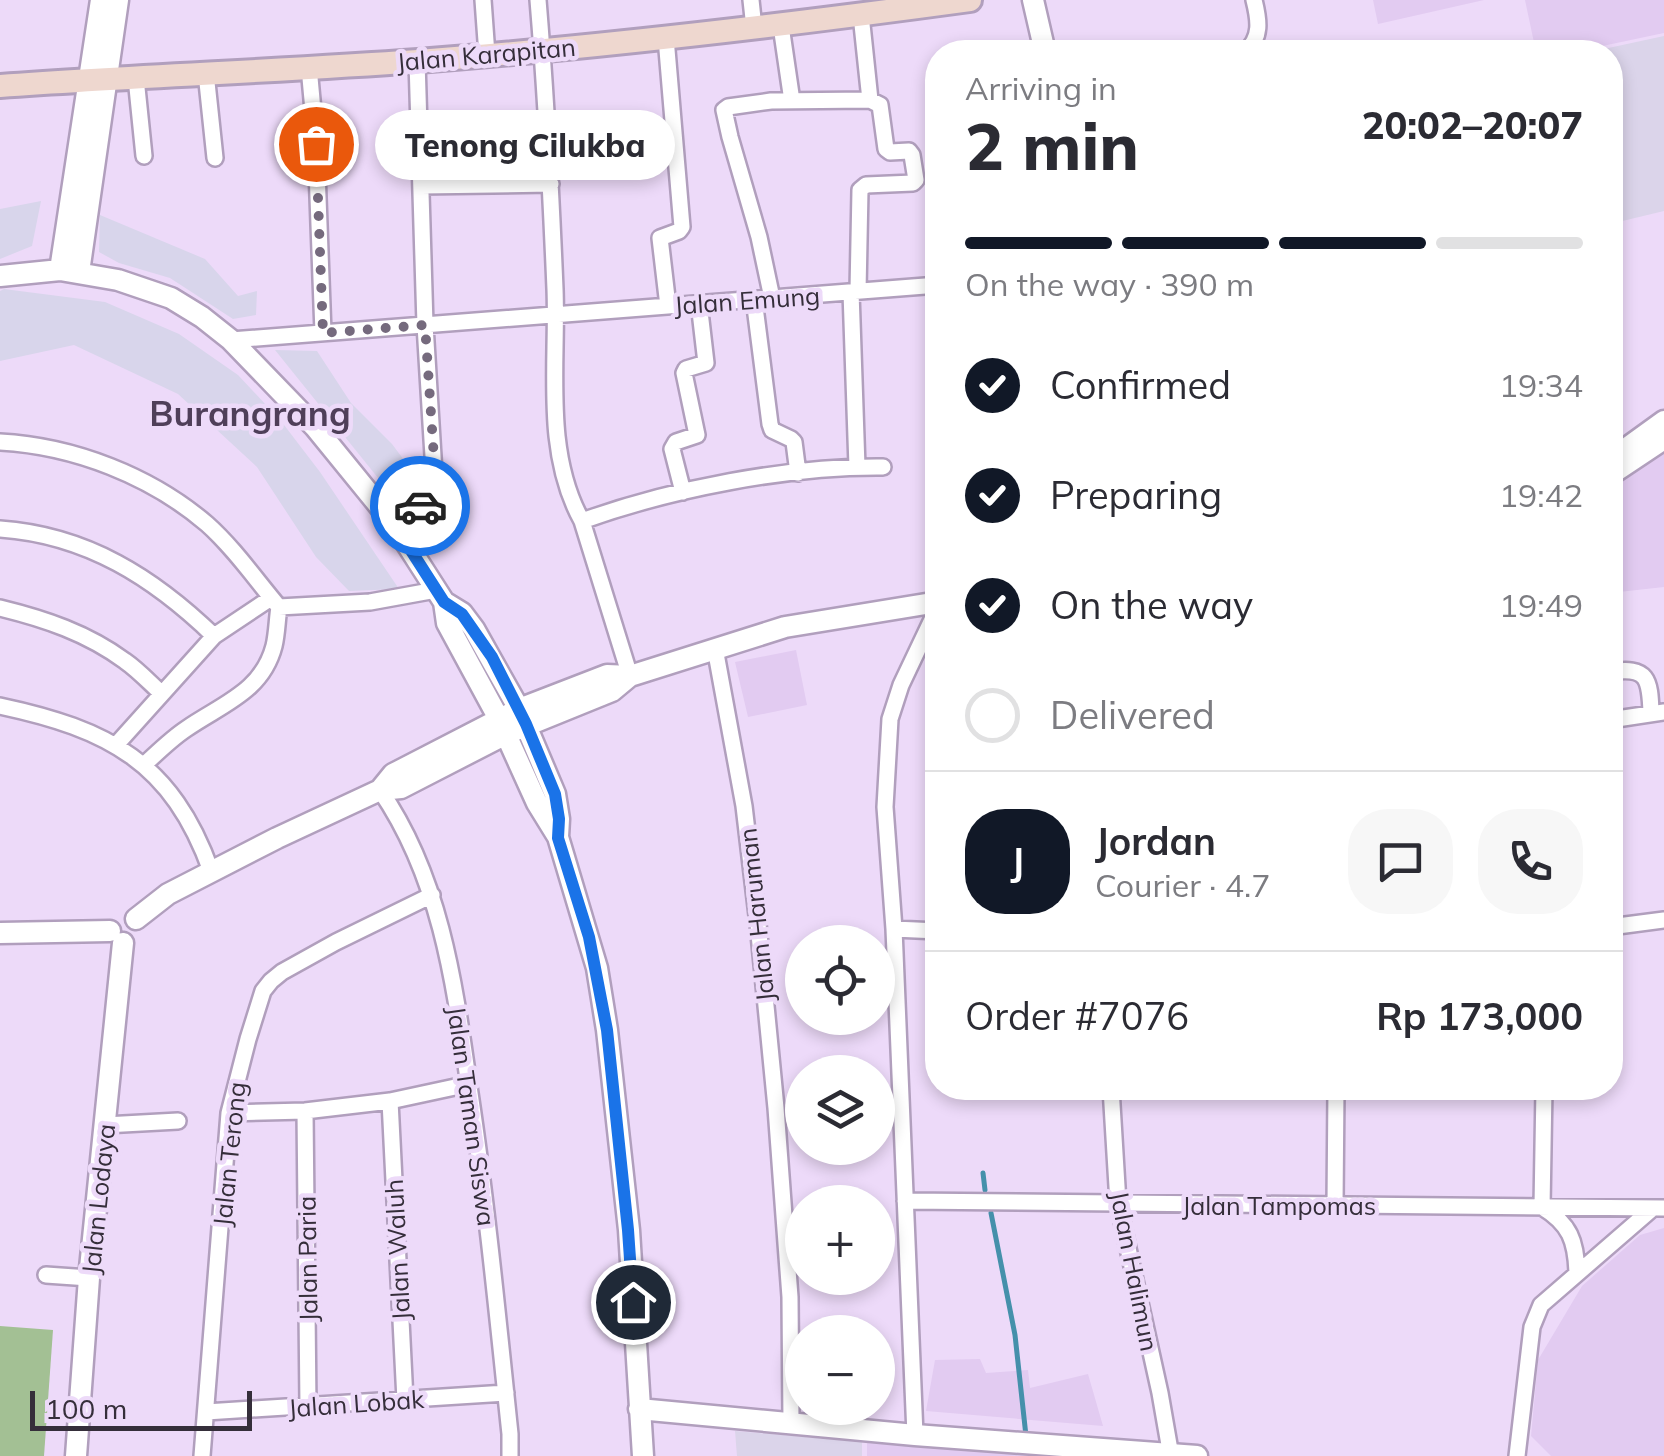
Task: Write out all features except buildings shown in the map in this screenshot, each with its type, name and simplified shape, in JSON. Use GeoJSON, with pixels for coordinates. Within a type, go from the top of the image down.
{"type":"FeatureCollection","features":[{"type":"Feature","properties":{"kind":"main road","name":"Jalan Karapitan"},"geometry":{"type":"LineString","coordinates":[[0,86],[543,50],[782,26],[970,0]]}},
{"type":"Feature","properties":{"kind":"street"},"geometry":{"type":"LineString","coordinates":[[98,80],[101,0]]}},
{"type":"Feature","properties":{"kind":"street"},"geometry":{"type":"LineString","coordinates":[[70,272],[98,80],[118,0]]}},
{"type":"Feature","properties":{"kind":"street"},"geometry":{"type":"LineString","coordinates":[[483,0],[486,55]]}},
{"type":"Feature","properties":{"kind":"street"},"geometry":{"type":"LineString","coordinates":[[538,0],[551,184],[557,442],[563,472],[630,676]]}},
{"type":"Feature","properties":{"kind":"street"},"geometry":{"type":"LineString","coordinates":[[750,0],[754,28]]}},
{"type":"Feature","properties":{"kind":"street"},"geometry":{"type":"LineString","coordinates":[[1033,0],[1041,40]]}},
{"type":"Feature","properties":{"kind":"street"},"geometry":{"type":"LineString","coordinates":[[1254,0],[1257,40]]}},
{"type":"Feature","properties":{"kind":"street"},"geometry":{"type":"LineString","coordinates":[[861,15],[870,100]]}},
{"type":"Feature","properties":{"kind":"street"},"geometry":{"type":"LineString","coordinates":[[782,26],[792,101]]}},
{"type":"Feature","properties":{"kind":"street"},"geometry":{"type":"LineString","coordinates":[[666,38],[682,227],[660,238],[668,306]]}},
{"type":"Feature","properties":{"kind":"street"},"geometry":{"type":"LineString","coordinates":[[394,524],[435,495],[417,60]]}},
{"type":"Feature","properties":{"kind":"street"},"geometry":{"type":"LineString","coordinates":[[308,67],[316,144],[323,333]]}},
{"type":"Feature","properties":{"kind":"street"},"geometry":{"type":"LineString","coordinates":[[206,74],[215,158]]}},
{"type":"Feature","properties":{"kind":"street"},"geometry":{"type":"LineString","coordinates":[[136,78],[144,156]]}},
{"type":"Feature","properties":{"kind":"street"},"geometry":{"type":"LineString","coordinates":[[772,298],[760,237],[724,110],[728,106],[792,101],[870,100],[880,105],[886,149],[909,151],[916,180],[860,190],[854,292],[857,466]]}},
{"type":"Feature","properties":{"kind":"street"},"geometry":{"type":"LineString","coordinates":[[421,186],[551,184]]}},
{"type":"Feature","properties":{"kind":"street"},"geometry":{"type":"LineString","coordinates":[[0,276],[70,272],[118,280],[171,298],[202,317],[230,340],[315,427],[394,524],[440,596],[448,623],[558,838],[589,937],[607,1030],[628,1230],[643,1456]]}},
{"type":"Feature","properties":{"kind":"street","name":"Jalan Emung"},"geometry":{"type":"LineString","coordinates":[[230,340],[925,286]]}},
{"type":"Feature","properties":{"kind":"street"},"geometry":{"type":"LineString","coordinates":[[754,299],[770,424],[772,430],[794,442],[798,473]]}},
{"type":"Feature","properties":{"kind":"street"},"geometry":{"type":"LineString","coordinates":[[684,492],[672,449],[676,442],[698,435],[684,373],[706,364],[699,304]]}},
{"type":"Feature","properties":{"kind":"street"},"geometry":{"type":"LineString","coordinates":[[1623,451],[1664,422]]}},
{"type":"Feature","properties":{"kind":"street"},"geometry":{"type":"LineString","coordinates":[[1623,466],[1664,439]]}},
{"type":"Feature","properties":{"kind":"street"},"geometry":{"type":"LineString","coordinates":[[0,442],[70,454],[129,475],[159,491],[210,526],[281,604]]}},
{"type":"Feature","properties":{"kind":"street"},"geometry":{"type":"LineString","coordinates":[[582,521],[732,482],[857,466],[883,467]]}},
{"type":"Feature","properties":{"kind":"street"},"geometry":{"type":"LineString","coordinates":[[0,529],[60,540],[103,556],[144,577],[181,604],[214,636]]}},
{"type":"Feature","properties":{"kind":"street"},"geometry":{"type":"LineString","coordinates":[[116,745],[214,636],[281,604],[440,596],[474,629],[523,717],[555,794],[558,838]]}},
{"type":"Feature","properties":{"kind":"street"},"geometry":{"type":"LineString","coordinates":[[145,764],[183,730],[256,682],[270,659],[281,604]]}},
{"type":"Feature","properties":{"kind":"street"},"geometry":{"type":"LineString","coordinates":[[0,932],[117,937],[112,922],[118,915],[128,914],[136,919],[168,894],[211,870],[380,790],[393,774],[607,676],[630,676],[785,627],[925,606]]}},
{"type":"Feature","properties":{"kind":"street"},"geometry":{"type":"LineString","coordinates":[[0,608],[44,619],[87,637],[127,662],[161,693]]}},
{"type":"Feature","properties":{"kind":"street"},"geometry":{"type":"LineString","coordinates":[[894,925],[884,807],[890,719],[925,632]]}},
{"type":"Feature","properties":{"kind":"street","name":"Jalan Haruman"},"geometry":{"type":"LineString","coordinates":[[716,648],[744,806],[758,924],[790,1315]]}},
{"type":"Feature","properties":{"kind":"street"},"geometry":{"type":"LineString","coordinates":[[1623,670],[1644,676],[1658,712],[1623,718]]}},
{"type":"Feature","properties":{"kind":"street"},"geometry":{"type":"LineString","coordinates":[[0,706],[70,726],[116,745],[145,764],[182,808],[211,870]]}},
{"type":"Feature","properties":{"kind":"street","name":"Jalan Taman Siswa"},"geometry":{"type":"LineString","coordinates":[[380,790],[401,820],[432,895],[447,947],[484,1190],[510,1456]]}},
{"type":"Feature","properties":{"kind":"street","name":"Jalan Terong"},"geometry":{"type":"LineString","coordinates":[[202,1456],[229,1113],[263,991],[282,972],[432,895]]}},
{"type":"Feature","properties":{"kind":"street"},"geometry":{"type":"LineString","coordinates":[[1623,925],[1664,920]]}},
{"type":"Feature","properties":{"kind":"street"},"geometry":{"type":"LineString","coordinates":[[895,930],[925,931]]}},
{"type":"Feature","properties":{"kind":"street","name":"Jalan Lodaya"},"geometry":{"type":"LineString","coordinates":[[76,1456],[117,937]]}},
{"type":"Feature","properties":{"kind":"street"},"geometry":{"type":"LineString","coordinates":[[895,955],[915,1435]]}},
{"type":"Feature","properties":{"kind":"street"},"geometry":{"type":"LineString","coordinates":[[229,1113],[305,1111],[390,1101],[469,1084]]}},
{"type":"Feature","properties":{"kind":"street","name":"Jalan Halimun"},"geometry":{"type":"LineString","coordinates":[[1112,1100],[1118,1203],[1170,1455]]}},
{"type":"Feature","properties":{"kind":"street"},"geometry":{"type":"LineString","coordinates":[[1335,1205],[1336,1100]]}},
{"type":"Feature","properties":{"kind":"street"},"geometry":{"type":"LineString","coordinates":[[1544,1100],[1542,1207],[1567,1228],[1576,1250],[1577,1273]]}},
{"type":"Feature","properties":{"kind":"street","name":"Jalan Waluh"},"geometry":{"type":"LineString","coordinates":[[390,1101],[405,1400]]}},
{"type":"Feature","properties":{"kind":"street","name":"Jalan Paria"},"geometry":{"type":"LineString","coordinates":[[305,1111],[308,1407]]}},
{"type":"Feature","properties":{"kind":"street"},"geometry":{"type":"LineString","coordinates":[[105,1125],[178,1121]]}},
{"type":"Feature","properties":{"kind":"street","name":"Jalan Tampomas"},"geometry":{"type":"LineString","coordinates":[[905,1201],[1659,1208]]}},
{"type":"Feature","properties":{"kind":"street","name":"Jalan Tampomas"},"geometry":{"type":"LineString","coordinates":[[1516,1456],[1540,1304],[1659,1208]]}},
{"type":"Feature","properties":{"kind":"street"},"geometry":{"type":"LineString","coordinates":[[46,1276],[89,1278]]}},
{"type":"Feature","properties":{"kind":"street","name":"Jalan Lobak"},"geometry":{"type":"LineString","coordinates":[[206,1412],[506,1393]]}},
{"type":"Feature","properties":{"kind":"street"},"geometry":{"type":"LineString","coordinates":[[639,1409],[785,1423]]}},
{"type":"Feature","properties":{"kind":"street"},"geometry":{"type":"LineString","coordinates":[[802,1425],[1196,1456]]}},
{"type":"Feature","properties":{"kind":"shaded area"},"geometry":{"type":"Polygon","coordinates":[[[1373,0],[1484,0],[1378,24],[1373,0]]]}},
{"type":"Feature","properties":{"kind":"shaded area"},"geometry":{"type":"Polygon","coordinates":[[[1525,0],[1664,0],[1664,33],[1623,42],[1533,40],[1525,0]]]}},
{"type":"Feature","properties":{"kind":"shaded area"},"geometry":{"type":"Polygon","coordinates":[[[1664,36],[1664,211],[1623,221],[1623,45],[1664,36]]]}},
{"type":"Feature","properties":{"kind":"shaded area"},"geometry":{"type":"Polygon","coordinates":[[[41,201],[32,246],[0,259],[0,209],[41,201]]]}},
{"type":"Feature","properties":{"kind":"shaded area"},"geometry":{"type":"Polygon","coordinates":[[[100,215],[205,259],[238,296],[257,291],[256,315],[233,319],[170,278],[119,263],[99,252],[100,215]]]}},
{"type":"Feature","properties":{"kind":"shaded area"},"geometry":{"type":"Polygon","coordinates":[[[0,291],[105,302],[179,334],[238,375],[281,421],[320,472],[399,589],[349,591],[316,557],[257,467],[178,394],[74,345],[0,361],[0,291]]]}},
{"type":"Feature","properties":{"kind":"shaded area"},"geometry":{"type":"Polygon","coordinates":[[[275,350],[317,351],[351,403],[392,444],[422,484],[399,504],[275,350]]]}},
{"type":"Feature","properties":{"kind":"shaded area"},"geometry":{"type":"Polygon","coordinates":[[[1664,449],[1664,587],[1623,592],[1623,476],[1664,449]]]}},
{"type":"Feature","properties":{"kind":"shaded area"},"geometry":{"type":"Polygon","coordinates":[[[796,650],[807,705],[748,717],[735,662],[796,650]]]}},
{"type":"Feature","properties":{"kind":"shaded area"},"geometry":{"type":"Polygon","coordinates":[[[1664,1228],[1664,1456],[1551,1456],[1531,1436],[1538,1360],[1582,1286],[1640,1235],[1664,1228]]]}},
{"type":"Feature","properties":{"kind":"shaded area"},"geometry":{"type":"Polygon","coordinates":[[[980,1359],[986,1373],[1028,1370],[1030,1388],[1088,1374],[1103,1426],[926,1411],[935,1360],[980,1359]]]}},
{"type":"Feature","properties":{"kind":"shaded area"},"geometry":{"type":"Polygon","coordinates":[[[735,1431],[862,1442],[862,1456],[737,1456],[735,1431]]]}},
{"type":"Feature","properties":{"kind":"shaded area"},"geometry":{"type":"Polygon","coordinates":[[[867,1442],[1093,1456],[867,1456],[867,1442]]]}},
{"type":"Feature","properties":{"kind":"green space"},"geometry":{"type":"Polygon","coordinates":[[[0,1326],[53,1330],[44,1456],[0,1456],[0,1326]]]}},
{"type":"Feature","properties":{"kind":"waterway"},"geometry":{"type":"LineString","coordinates":[[983,1173],[985,1190]]}},
{"type":"Feature","properties":{"kind":"waterway"},"geometry":{"type":"LineString","coordinates":[[991,1213],[1015,1335],[1026,1436]]}},
{"type":"Feature","properties":{"kind":"way so far"},"geometry":{"type":"LineString","coordinates":[[316,144],[323,333],[425,325],[436,488],[435,495],[420,506]]}},
{"type":"Feature","properties":{"kind":"place","name":"Tenong Cilukba"},"geometry":{"type":"Point","coordinates":[316,144]}},
{"type":"Feature","properties":{"kind":"district","name":"Burangrang"},"geometry":{"type":"Point","coordinates":[250,413]}},
{"type":"Feature","properties":{"kind":"route"},"geometry":{"type":"LineString","coordinates":[[420,506],[394,524],[444,602],[462,614],[492,657],[555,794],[558,838],[597,968],[607,1030],[633,1302]]}}]}
